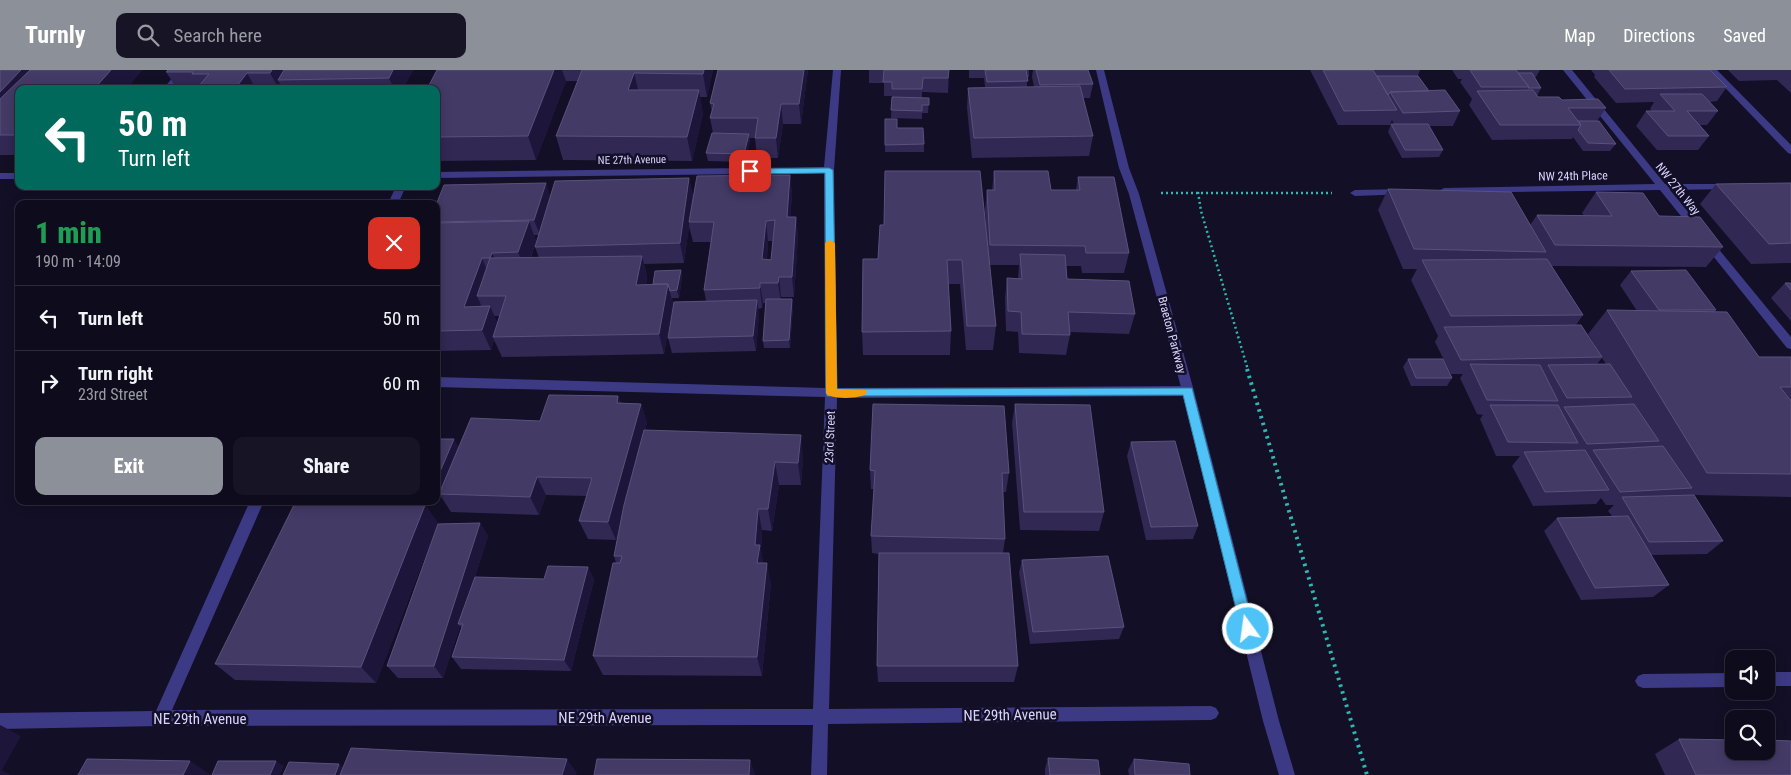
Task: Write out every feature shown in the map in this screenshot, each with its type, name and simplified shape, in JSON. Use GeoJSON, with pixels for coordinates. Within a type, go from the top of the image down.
{"type":"FeatureCollection","features":[{"type":"Feature","properties":{"kind":"street"},"geometry":{"type":"LineString","coordinates":[[171,85],[184,70]]}},
{"type":"Feature","properties":{"kind":"street","name":"23rd Street"},"geometry":{"type":"LineString","coordinates":[[818,775],[831,393],[829,170],[837,70]]}},
{"type":"Feature","properties":{"kind":"street","name":"Braeton Parkway"},"geometry":{"type":"LineString","coordinates":[[1100,70],[1124,168],[1134,194],[1188,391],[1271,721],[1287,775]]}},
{"type":"Feature","properties":{"kind":"street","name":"NW 27th Way"},"geometry":{"type":"LineString","coordinates":[[1567,70],[1791,345]]}},
{"type":"Feature","properties":{"kind":"street"},"geometry":{"type":"LineString","coordinates":[[1712,70],[1791,151]]}},
{"type":"Feature","properties":{"kind":"street","name":"NE 27th Avenue"},"geometry":{"type":"LineString","coordinates":[[440,175],[829,170]]}},
{"type":"Feature","properties":{"kind":"street"},"geometry":{"type":"LineString","coordinates":[[0,176],[15,176]]}},
{"type":"Feature","properties":{"kind":"street","name":"NW 24th Place"},"geometry":{"type":"LineString","coordinates":[[1435,192],[1744,186]]}},
{"type":"Feature","properties":{"kind":"street"},"geometry":{"type":"LineString","coordinates":[[1355,193],[1415,192]]}},
{"type":"Feature","properties":{"kind":"street"},"geometry":{"type":"LineString","coordinates":[[440,382],[831,393],[1188,391]]}},
{"type":"Feature","properties":{"kind":"street"},"geometry":{"type":"LineString","coordinates":[[161,718],[255,505]]}},
{"type":"Feature","properties":{"kind":"street"},"geometry":{"type":"LineString","coordinates":[[1775,679],[1791,679]]}},
{"type":"Feature","properties":{"kind":"street"},"geometry":{"type":"LineString","coordinates":[[1643,680],[1725,680]]}},
{"type":"Feature","properties":{"kind":"street","name":"NE 29th Avenue"},"geometry":{"type":"LineString","coordinates":[[0,721],[161,718],[821,718],[1211,713]]}},
{"type":"Feature","properties":{"kind":"path"},"geometry":{"type":"LineString","coordinates":[[1198,192],[1201,211],[1367,775]]}},
{"type":"Feature","properties":{"kind":"path"},"geometry":{"type":"LineString","coordinates":[[1134,194],[1198,192],[1355,193]]}},
{"type":"Feature","properties":{"kind":"building"},"geometry":{"type":"Polygon","coordinates":[[[0,70],[21,70],[0,92],[0,70]]]}},
{"type":"Feature","properties":{"kind":"building"},"geometry":{"type":"Polygon","coordinates":[[[30,70],[111,70],[98,85],[15,85],[15,135],[0,135],[0,99],[30,70]]]}},
{"type":"Feature","properties":{"kind":"building"},"geometry":{"type":"Polygon","coordinates":[[[168,70],[272,70],[270,73],[247,73],[238,85],[200,85],[209,74],[166,72],[168,70]]]}},
{"type":"Feature","properties":{"kind":"building"},"geometry":{"type":"Polygon","coordinates":[[[284,70],[393,70],[389,78],[278,80],[284,70]]]}},
{"type":"Feature","properties":{"kind":"building"},"geometry":{"type":"Polygon","coordinates":[[[437,70],[554,70],[528,136],[440,137],[440,85],[429,85],[437,70]]]}},
{"type":"Feature","properties":{"kind":"building"},"geometry":{"type":"Polygon","coordinates":[[[582,70],[704,70],[703,74],[634,73],[628,90],[699,90],[687,137],[556,136],[582,70]]]}},
{"type":"Feature","properties":{"kind":"building"},"geometry":{"type":"Polygon","coordinates":[[[718,70],[804,70],[799,104],[781,104],[776,138],[755,138],[758,118],[710,118],[714,104],[710,103],[718,70]]]}},
{"type":"Feature","properties":{"kind":"building"},"geometry":{"type":"Polygon","coordinates":[[[884,70],[949,70],[948,78],[923,78],[922,89],[892,89],[892,82],[883,82],[884,70]]]}},
{"type":"Feature","properties":{"kind":"building"},"geometry":{"type":"Polygon","coordinates":[[[985,70],[1026,70],[1028,81],[987,82],[985,70]]]}},
{"type":"Feature","properties":{"kind":"building"},"geometry":{"type":"Polygon","coordinates":[[[1036,70],[1088,70],[1093,84],[1040,85],[1036,70]]]}},
{"type":"Feature","properties":{"kind":"building"},"geometry":{"type":"Polygon","coordinates":[[[1323,70],[1373,70],[1397,110],[1344,111],[1323,70]]]}},
{"type":"Feature","properties":{"kind":"building"},"geometry":{"type":"Polygon","coordinates":[[[1470,70],[1516,70],[1529,87],[1481,87],[1470,70]]]}},
{"type":"Feature","properties":{"kind":"building"},"geometry":{"type":"Polygon","coordinates":[[[1609,70],[1710,70],[1727,87],[1625,89],[1609,70]]]}},
{"type":"Feature","properties":{"kind":"building"},"geometry":{"type":"Polygon","coordinates":[[[1518,73],[1532,73],[1541,88],[1528,88],[1518,73]]]}},
{"type":"Feature","properties":{"kind":"building"},"geometry":{"type":"Polygon","coordinates":[[[1377,76],[1418,76],[1429,91],[1390,92],[1388,95],[1377,76]]]}},
{"type":"Feature","properties":{"kind":"building"},"geometry":{"type":"Polygon","coordinates":[[[1080,86],[1093,136],[974,138],[968,88],[1080,86]]]}},
{"type":"Feature","properties":{"kind":"building"},"geometry":{"type":"Polygon","coordinates":[[[1445,90],[1460,111],[1403,113],[1390,92],[1445,90]]]}},
{"type":"Feature","properties":{"kind":"building"},"geometry":{"type":"Polygon","coordinates":[[[1533,90],[1538,97],[1559,97],[1562,100],[1598,99],[1606,108],[1568,108],[1581,125],[1500,125],[1477,91],[1533,90]]]}},
{"type":"Feature","properties":{"kind":"building"},"geometry":{"type":"Polygon","coordinates":[[[1660,94],[1702,94],[1718,111],[1687,111],[1709,136],[1668,136],[1646,111],[1675,111],[1660,94]]]}},
{"type":"Feature","properties":{"kind":"building"},"geometry":{"type":"Polygon","coordinates":[[[892,97],[929,98],[929,105],[922,105],[922,111],[891,110],[892,97]]]}},
{"type":"Feature","properties":{"kind":"building"},"geometry":{"type":"Polygon","coordinates":[[[885,119],[897,119],[897,128],[923,128],[924,144],[885,145],[885,119]]]}},
{"type":"Feature","properties":{"kind":"building"},"geometry":{"type":"Polygon","coordinates":[[[1578,121],[1599,121],[1616,144],[1588,143],[1578,130],[1581,125],[1578,121]]]}},
{"type":"Feature","properties":{"kind":"building"},"geometry":{"type":"Polygon","coordinates":[[[1391,124],[1428,124],[1443,150],[1405,150],[1391,124]]]}},
{"type":"Feature","properties":{"kind":"building"},"geometry":{"type":"Polygon","coordinates":[[[712,133],[749,134],[744,154],[706,153],[712,133]]]}},
{"type":"Feature","properties":{"kind":"building"},"geometry":{"type":"Polygon","coordinates":[[[885,171],[980,171],[996,326],[967,326],[962,260],[947,260],[951,331],[862,332],[863,259],[878,259],[880,225],[884,225],[885,171]]]}},
{"type":"Feature","properties":{"kind":"building"},"geometry":{"type":"Polygon","coordinates":[[[994,171],[1048,171],[1051,190],[1080,190],[1078,177],[1114,177],[1129,253],[1086,253],[1085,246],[990,245],[987,190],[995,190],[994,171]]]}},
{"type":"Feature","properties":{"kind":"building"},"geometry":{"type":"Polygon","coordinates":[[[790,175],[787,217],[796,217],[792,277],[779,277],[778,283],[760,283],[760,288],[704,290],[714,222],[689,222],[697,176],[790,175]],[[775,220],[766,221],[762,259],[771,260],[775,220]]]}},
{"type":"Feature","properties":{"kind":"building"},"geometry":{"type":"Polygon","coordinates":[[[689,178],[680,243],[535,247],[555,181],[689,178]]]}},
{"type":"Feature","properties":{"kind":"building"},"geometry":{"type":"Polygon","coordinates":[[[546,183],[534,220],[440,222],[440,200],[438,200],[444,185],[546,183]]]}},
{"type":"Feature","properties":{"kind":"building"},"geometry":{"type":"Polygon","coordinates":[[[1791,183],[1791,243],[1769,244],[1716,184],[1791,183]]]}},
{"type":"Feature","properties":{"kind":"building"},"geometry":{"type":"Polygon","coordinates":[[[1388,189],[1511,192],[1546,252],[1414,249],[1388,189]]]}},
{"type":"Feature","properties":{"kind":"building"},"geometry":{"type":"Polygon","coordinates":[[[1596,192],[1643,193],[1659,216],[1700,217],[1723,247],[1555,245],[1537,215],[1612,216],[1596,192]]]}},
{"type":"Feature","properties":{"kind":"building"},"geometry":{"type":"Polygon","coordinates":[[[529,221],[518,252],[492,253],[490,258],[482,258],[464,307],[490,306],[482,330],[440,331],[440,223],[529,221]]]}},
{"type":"Feature","properties":{"kind":"building"},"geometry":{"type":"Polygon","coordinates":[[[1020,254],[1065,255],[1067,279],[1129,281],[1135,314],[1068,312],[1070,335],[1022,334],[1021,312],[1008,311],[1007,278],[1022,279],[1020,254]]]}},
{"type":"Feature","properties":{"kind":"building"},"geometry":{"type":"Polygon","coordinates":[[[642,256],[636,285],[668,284],[659,334],[493,337],[506,296],[477,296],[490,258],[642,256]]]}},
{"type":"Feature","properties":{"kind":"building"},"geometry":{"type":"Polygon","coordinates":[[[1547,259],[1583,315],[1451,316],[1422,260],[1547,259]]]}},
{"type":"Feature","properties":{"kind":"building"},"geometry":{"type":"Polygon","coordinates":[[[681,270],[677,290],[670,291],[668,284],[653,284],[655,271],[681,270]]]}},
{"type":"Feature","properties":{"kind":"building"},"geometry":{"type":"Polygon","coordinates":[[[1686,270],[1716,310],[1659,310],[1631,271],[1686,270]]]}},
{"type":"Feature","properties":{"kind":"building"},"geometry":{"type":"Polygon","coordinates":[[[1785,283],[1791,283],[1791,290],[1785,283]]]}},
{"type":"Feature","properties":{"kind":"building"},"geometry":{"type":"Polygon","coordinates":[[[766,299],[792,299],[789,340],[763,341],[766,299]]]}},
{"type":"Feature","properties":{"kind":"building"},"geometry":{"type":"Polygon","coordinates":[[[757,300],[753,336],[668,338],[674,302],[757,300]]]}},
{"type":"Feature","properties":{"kind":"building"},"geometry":{"type":"Polygon","coordinates":[[[1607,310],[1727,312],[1759,357],[1791,357],[1791,387],[1780,387],[1791,401],[1791,474],[1707,473],[1607,310]]]}},
{"type":"Feature","properties":{"kind":"building"},"geometry":{"type":"Polygon","coordinates":[[[1581,325],[1602,357],[1461,360],[1444,327],[1581,325]]]}},
{"type":"Feature","properties":{"kind":"building"},"geometry":{"type":"Polygon","coordinates":[[[1408,359],[1443,359],[1452,378],[1416,378],[1408,359]]]}},
{"type":"Feature","properties":{"kind":"building"},"geometry":{"type":"Polygon","coordinates":[[[1470,364],[1540,365],[1558,401],[1487,400],[1470,364]]]}},
{"type":"Feature","properties":{"kind":"building"},"geometry":{"type":"Polygon","coordinates":[[[1610,364],[1632,397],[1567,398],[1548,365],[1610,364]]]}},
{"type":"Feature","properties":{"kind":"building"},"geometry":{"type":"Polygon","coordinates":[[[549,395],[618,396],[617,403],[641,404],[608,522],[579,521],[592,478],[537,477],[530,497],[440,494],[471,418],[540,421],[549,395]]]}},
{"type":"Feature","properties":{"kind":"building"},"geometry":{"type":"Polygon","coordinates":[[[873,404],[1004,406],[1009,473],[1002,473],[1005,539],[871,536],[875,471],[870,470],[873,404]]]}},
{"type":"Feature","properties":{"kind":"building"},"geometry":{"type":"Polygon","coordinates":[[[1015,404],[1090,405],[1104,512],[1024,512],[1015,404]]]}},
{"type":"Feature","properties":{"kind":"building"},"geometry":{"type":"Polygon","coordinates":[[[1634,404],[1659,441],[1587,444],[1564,407],[1634,404]]]}},
{"type":"Feature","properties":{"kind":"building"},"geometry":{"type":"Polygon","coordinates":[[[1490,405],[1558,405],[1578,443],[1508,442],[1490,405]]]}},
{"type":"Feature","properties":{"kind":"building"},"geometry":{"type":"Polygon","coordinates":[[[644,430],[801,435],[798,463],[775,462],[768,509],[758,509],[755,545],[760,545],[757,563],[767,563],[757,657],[593,656],[613,563],[620,563],[622,556],[614,556],[624,505],[644,430]]]}},
{"type":"Feature","properties":{"kind":"building"},"geometry":{"type":"Polygon","coordinates":[[[440,439],[454,439],[440,472],[440,439]]]}},
{"type":"Feature","properties":{"kind":"building"},"geometry":{"type":"Polygon","coordinates":[[[1175,441],[1198,526],[1151,527],[1131,442],[1175,441]]]}},
{"type":"Feature","properties":{"kind":"building"},"geometry":{"type":"Polygon","coordinates":[[[1663,446],[1692,488],[1620,492],[1593,450],[1663,446]]]}},
{"type":"Feature","properties":{"kind":"building"},"geometry":{"type":"Polygon","coordinates":[[[1585,450],[1609,490],[1545,492],[1524,452],[1585,450]]]}},
{"type":"Feature","properties":{"kind":"building"},"geometry":{"type":"Polygon","coordinates":[[[1694,495],[1723,541],[1649,542],[1622,497],[1694,495]]]}},
{"type":"Feature","properties":{"kind":"building"},"geometry":{"type":"Polygon","coordinates":[[[294,505],[425,505],[361,667],[215,664],[294,505]]]}},
{"type":"Feature","properties":{"kind":"building"},"geometry":{"type":"Polygon","coordinates":[[[1628,516],[1669,585],[1595,588],[1557,518],[1628,516]]]}},
{"type":"Feature","properties":{"kind":"building"},"geometry":{"type":"Polygon","coordinates":[[[480,523],[434,666],[387,666],[438,524],[480,523]]]}},
{"type":"Feature","properties":{"kind":"building"},"geometry":{"type":"Polygon","coordinates":[[[879,553],[1009,553],[1018,666],[877,666],[879,553]]]}},
{"type":"Feature","properties":{"kind":"building"},"geometry":{"type":"Polygon","coordinates":[[[1108,556],[1124,627],[1033,632],[1022,560],[1108,556]]]}},
{"type":"Feature","properties":{"kind":"building"},"geometry":{"type":"Polygon","coordinates":[[[548,566],[588,567],[564,660],[452,657],[463,624],[458,624],[475,577],[544,579],[548,566]]]}},
{"type":"Feature","properties":{"kind":"building"},"geometry":{"type":"Polygon","coordinates":[[[1679,739],[1725,740],[1725,760],[1775,760],[1775,740],[1791,741],[1791,775],[1696,775],[1679,739]]]}},
{"type":"Feature","properties":{"kind":"building"},"geometry":{"type":"Polygon","coordinates":[[[351,748],[567,759],[562,775],[340,775],[351,748]]]}},
{"type":"Feature","properties":{"kind":"building"},"geometry":{"type":"Polygon","coordinates":[[[1048,758],[1098,760],[1100,775],[1050,775],[1048,758]]]}},
{"type":"Feature","properties":{"kind":"building"},"geometry":{"type":"Polygon","coordinates":[[[87,759],[190,761],[183,775],[78,775],[87,759]]]}},
{"type":"Feature","properties":{"kind":"building"},"geometry":{"type":"Polygon","coordinates":[[[597,759],[750,760],[749,775],[594,775],[597,759]]]}},
{"type":"Feature","properties":{"kind":"building"},"geometry":{"type":"Polygon","coordinates":[[[1134,759],[1189,764],[1190,775],[1135,775],[1134,759]]]}},
{"type":"Feature","properties":{"kind":"building"},"geometry":{"type":"Polygon","coordinates":[[[218,761],[276,761],[270,775],[212,775],[218,761]]]}},
{"type":"Feature","properties":{"kind":"building"},"geometry":{"type":"Polygon","coordinates":[[[289,762],[339,764],[335,775],[283,775],[289,762]]]}},
{"type":"Feature","properties":{"kind":"slow traffic"},"geometry":{"type":"LineString","coordinates":[[830,243],[831,393],[862,393]]}},
{"type":"Feature","properties":{"kind":"route"},"geometry":{"type":"LineString","coordinates":[[750,171],[829,170],[831,393],[1188,391],[1248,629]]}}]}
